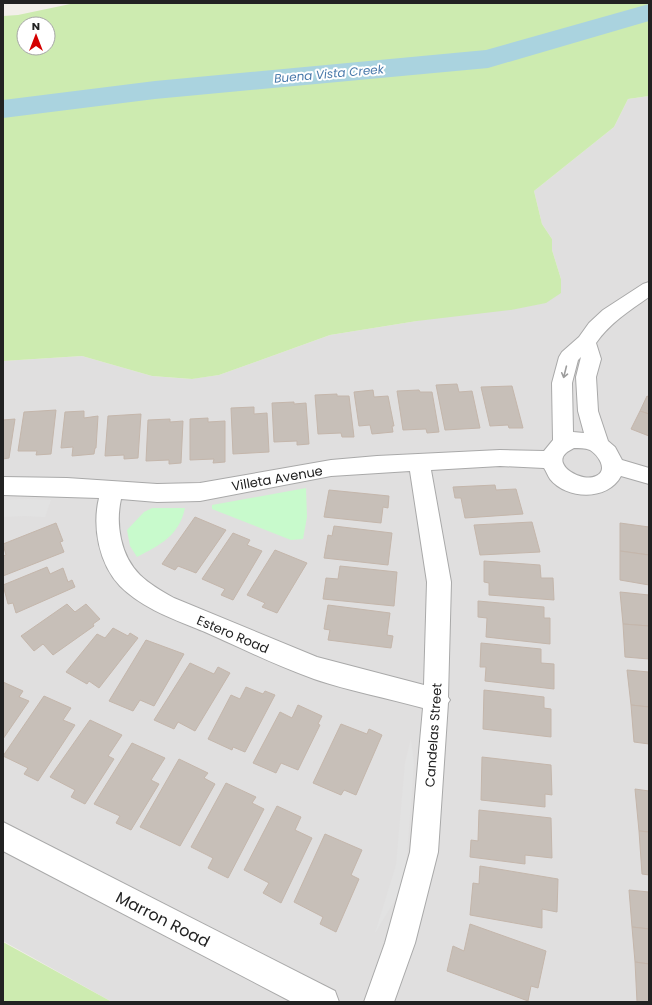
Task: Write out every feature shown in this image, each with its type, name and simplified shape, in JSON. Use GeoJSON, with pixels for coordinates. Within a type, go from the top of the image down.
{"type":"FeatureCollection","features":[{"type":"Feature","properties":{"kind":"street"},"geometry":{"type":"LineString","coordinates":[[557,452],[571,440],[581,440],[599,446],[611,458],[613,466],[612,472],[608,479],[602,483],[583,486],[573,484],[563,479],[556,472],[557,452],[562,383],[569,357],[586,342],[596,328],[610,315],[649,288]]}},
{"type":"Feature","properties":{"kind":"street"},"geometry":{"type":"LineString","coordinates":[[586,342],[590,359],[586,377],[588,411],[599,446]]}},
{"type":"Feature","properties":{"kind":"street","name":"Villeta Avenue"},"geometry":{"type":"LineString","coordinates":[[3,486],[67,487],[156,493],[200,492],[330,468],[377,464],[500,458],[557,452]]}},
{"type":"Feature","properties":{"kind":"street","name":"Candelas Street"},"geometry":{"type":"LineString","coordinates":[[379,1002],[400,943],[424,852],[437,700],[439,582],[419,462]]}},
{"type":"Feature","properties":{"kind":"street"},"geometry":{"type":"LineString","coordinates":[[613,466],[649,476]]}},
{"type":"Feature","properties":{"kind":"street","name":"Estero Road"},"geometry":{"type":"LineString","coordinates":[[112,490],[107,518],[110,547],[115,561],[124,576],[142,593],[166,605],[315,668],[437,700]]}},
{"type":"Feature","properties":{"kind":"street","name":"Marron Road"},"geometry":{"type":"LineString","coordinates":[[3,836],[324,1002]]}},
{"type":"Feature","properties":{"kind":"shaded area"},"geometry":{"type":"Polygon","coordinates":[[[649,96],[649,1002],[112,1002],[3,941],[3,361],[82,356],[152,376],[191,379],[219,375],[330,335],[417,321],[561,279],[552,250],[552,239],[542,224],[534,191],[614,127],[628,99],[649,96]]]}},
{"type":"Feature","properties":{"kind":"shaded area"},"geometry":{"type":"Polygon","coordinates":[[[3,500],[51,500],[45,517],[3,517],[3,500]]]}},
{"type":"Feature","properties":{"kind":"shaded area"},"geometry":{"type":"Polygon","coordinates":[[[411,739],[414,764],[406,867],[397,897],[375,933],[396,865],[405,763],[411,739]]]}},
{"type":"Feature","properties":{"kind":"green space"},"geometry":{"type":"Polygon","coordinates":[[[75,3],[649,3],[649,96],[628,99],[614,127],[534,191],[542,224],[552,239],[552,250],[561,279],[561,293],[546,303],[511,310],[417,321],[330,335],[219,375],[192,379],[152,376],[82,356],[3,361],[3,16],[18,15],[75,3]]]}},
{"type":"Feature","properties":{"kind":"green space"},"geometry":{"type":"Polygon","coordinates":[[[306,488],[307,517],[303,539],[291,540],[212,509],[212,505],[306,488]]]}},
{"type":"Feature","properties":{"kind":"green space"},"geometry":{"type":"Polygon","coordinates":[[[152,508],[185,508],[182,518],[173,533],[161,544],[137,557],[130,546],[127,530],[144,512],[152,508]]]}},
{"type":"Feature","properties":{"kind":"green space"},"geometry":{"type":"Polygon","coordinates":[[[3,942],[112,1002],[3,1002],[3,942]]]}},
{"type":"Feature","properties":{"kind":"building"},"geometry":{"type":"Polygon","coordinates":[[[457,384],[459,392],[472,391],[480,428],[445,430],[436,385],[457,384]]]}},
{"type":"Feature","properties":{"kind":"building"},"geometry":{"type":"Polygon","coordinates":[[[512,386],[523,428],[509,428],[508,425],[490,426],[481,387],[512,386]]]}},
{"type":"Feature","properties":{"kind":"building"},"geometry":{"type":"Polygon","coordinates":[[[373,390],[374,397],[388,396],[394,426],[392,426],[393,432],[372,434],[370,425],[359,426],[354,392],[373,390]]]}},
{"type":"Feature","properties":{"kind":"building"},"geometry":{"type":"Polygon","coordinates":[[[419,390],[420,392],[432,392],[439,432],[427,433],[426,429],[403,430],[397,391],[419,390]]]}},
{"type":"Feature","properties":{"kind":"building"},"geometry":{"type":"Polygon","coordinates":[[[337,394],[337,396],[349,396],[354,437],[342,437],[341,433],[318,434],[315,395],[337,394]]]}},
{"type":"Feature","properties":{"kind":"building"},"geometry":{"type":"Polygon","coordinates":[[[647,396],[649,397],[649,414],[640,411],[647,396]]]}},
{"type":"Feature","properties":{"kind":"building"},"geometry":{"type":"Polygon","coordinates":[[[294,402],[294,404],[306,403],[309,444],[297,445],[297,441],[274,442],[272,403],[294,402]]]}},
{"type":"Feature","properties":{"kind":"building"},"geometry":{"type":"Polygon","coordinates":[[[254,407],[254,414],[267,413],[269,452],[233,454],[231,408],[254,407]]]}},
{"type":"Feature","properties":{"kind":"building"},"geometry":{"type":"Polygon","coordinates":[[[56,410],[51,454],[36,455],[37,451],[18,451],[24,412],[56,410]]]}},
{"type":"Feature","properties":{"kind":"building"},"geometry":{"type":"Polygon","coordinates":[[[84,411],[84,418],[98,416],[96,448],[94,454],[72,456],[73,447],[61,448],[65,412],[84,411]]]}},
{"type":"Feature","properties":{"kind":"building"},"geometry":{"type":"Polygon","coordinates":[[[640,411],[649,414],[649,436],[631,429],[640,411]]]}},
{"type":"Feature","properties":{"kind":"building"},"geometry":{"type":"Polygon","coordinates":[[[141,414],[138,458],[124,459],[124,455],[105,456],[108,416],[141,414]]]}},
{"type":"Feature","properties":{"kind":"building"},"geometry":{"type":"Polygon","coordinates":[[[208,418],[208,422],[225,421],[225,462],[213,463],[214,459],[190,460],[190,419],[208,418]]]}},
{"type":"Feature","properties":{"kind":"building"},"geometry":{"type":"Polygon","coordinates":[[[15,419],[9,458],[3,459],[3,420],[15,419]]]}},
{"type":"Feature","properties":{"kind":"building"},"geometry":{"type":"Polygon","coordinates":[[[170,419],[170,422],[183,421],[181,463],[169,464],[169,460],[146,461],[148,420],[170,419]]]}},
{"type":"Feature","properties":{"kind":"building"},"geometry":{"type":"Polygon","coordinates":[[[495,485],[496,490],[516,489],[523,514],[465,518],[461,498],[455,498],[453,487],[495,485]]]}},
{"type":"Feature","properties":{"kind":"building"},"geometry":{"type":"Polygon","coordinates":[[[329,490],[389,496],[388,508],[383,507],[381,523],[324,517],[329,490]]]}},
{"type":"Feature","properties":{"kind":"building"},"geometry":{"type":"Polygon","coordinates":[[[195,517],[226,530],[196,573],[178,566],[175,570],[162,564],[195,517]]]}},
{"type":"Feature","properties":{"kind":"building"},"geometry":{"type":"Polygon","coordinates":[[[532,522],[540,552],[480,555],[474,525],[532,522]]]}},
{"type":"Feature","properties":{"kind":"building"},"geometry":{"type":"Polygon","coordinates":[[[56,523],[63,541],[60,542],[64,552],[3,576],[3,556],[6,555],[3,544],[56,523]]]}},
{"type":"Feature","properties":{"kind":"building"},"geometry":{"type":"Polygon","coordinates":[[[620,523],[649,527],[649,555],[620,551],[620,523]]]}},
{"type":"Feature","properties":{"kind":"building"},"geometry":{"type":"Polygon","coordinates":[[[334,526],[392,533],[388,565],[324,558],[328,535],[332,536],[334,526]]]}},
{"type":"Feature","properties":{"kind":"building"},"geometry":{"type":"Polygon","coordinates":[[[233,533],[250,540],[247,545],[262,551],[233,600],[221,595],[225,589],[202,579],[233,533]]]}},
{"type":"Feature","properties":{"kind":"building"},"geometry":{"type":"Polygon","coordinates":[[[275,550],[307,563],[277,613],[262,607],[265,603],[247,595],[275,550]]]}},
{"type":"Feature","properties":{"kind":"building"},"geometry":{"type":"Polygon","coordinates":[[[620,551],[649,555],[649,585],[620,580],[620,551]]]}},
{"type":"Feature","properties":{"kind":"building"},"geometry":{"type":"Polygon","coordinates":[[[484,561],[540,565],[541,578],[553,578],[554,600],[489,595],[489,583],[484,582],[484,561]]]}},
{"type":"Feature","properties":{"kind":"building"},"geometry":{"type":"Polygon","coordinates":[[[340,566],[397,572],[394,606],[323,599],[326,578],[338,579],[340,566]]]}},
{"type":"Feature","properties":{"kind":"building"},"geometry":{"type":"Polygon","coordinates":[[[47,567],[50,574],[63,568],[68,582],[72,580],[75,587],[16,613],[13,603],[8,604],[3,585],[47,567]]]}},
{"type":"Feature","properties":{"kind":"building"},"geometry":{"type":"Polygon","coordinates":[[[620,592],[649,595],[649,626],[623,624],[620,592]]]}},
{"type":"Feature","properties":{"kind":"building"},"geometry":{"type":"Polygon","coordinates":[[[478,601],[544,607],[544,618],[550,618],[550,644],[486,637],[487,618],[478,617],[478,601]]]}},
{"type":"Feature","properties":{"kind":"building"},"geometry":{"type":"Polygon","coordinates":[[[67,604],[75,612],[86,604],[100,619],[93,624],[94,626],[53,655],[43,644],[34,651],[21,636],[67,604]]]}},
{"type":"Feature","properties":{"kind":"building"},"geometry":{"type":"Polygon","coordinates":[[[328,605],[390,613],[387,635],[393,636],[391,648],[328,640],[330,630],[324,629],[328,605]]]}},
{"type":"Feature","properties":{"kind":"building"},"geometry":{"type":"Polygon","coordinates":[[[623,624],[649,626],[649,659],[625,657],[623,624]]]}},
{"type":"Feature","properties":{"kind":"building"},"geometry":{"type":"Polygon","coordinates":[[[113,628],[128,636],[130,633],[138,638],[99,688],[89,681],[87,684],[66,672],[97,634],[105,638],[113,628]]]}},
{"type":"Feature","properties":{"kind":"building"},"geometry":{"type":"Polygon","coordinates":[[[146,640],[184,654],[154,706],[140,700],[133,711],[109,701],[146,640]]]}},
{"type":"Feature","properties":{"kind":"building"},"geometry":{"type":"Polygon","coordinates":[[[481,643],[541,649],[541,663],[554,664],[554,689],[485,681],[486,667],[480,667],[481,643]]]}},
{"type":"Feature","properties":{"kind":"building"},"geometry":{"type":"Polygon","coordinates":[[[190,663],[214,674],[218,667],[230,673],[195,731],[178,722],[174,729],[154,720],[190,663]]]}},
{"type":"Feature","properties":{"kind":"building"},"geometry":{"type":"Polygon","coordinates":[[[627,670],[649,672],[649,707],[631,705],[627,670]]]}},
{"type":"Feature","properties":{"kind":"building"},"geometry":{"type":"Polygon","coordinates":[[[3,682],[23,691],[19,697],[29,701],[3,739],[3,682]]]}},
{"type":"Feature","properties":{"kind":"building"},"geometry":{"type":"Polygon","coordinates":[[[246,687],[263,694],[265,691],[275,695],[245,752],[233,747],[232,750],[208,739],[231,695],[240,699],[246,687]]]}},
{"type":"Feature","properties":{"kind":"building"},"geometry":{"type":"Polygon","coordinates":[[[484,690],[544,697],[544,708],[551,709],[551,737],[483,729],[484,690]]]}},
{"type":"Feature","properties":{"kind":"building"},"geometry":{"type":"Polygon","coordinates":[[[44,696],[71,708],[63,720],[75,725],[38,781],[24,774],[28,768],[3,756],[44,696]]]}},
{"type":"Feature","properties":{"kind":"building"},"geometry":{"type":"Polygon","coordinates":[[[298,705],[322,716],[318,724],[320,725],[298,770],[281,763],[276,773],[253,763],[280,712],[292,718],[298,705]]]}},
{"type":"Feature","properties":{"kind":"building"},"geometry":{"type":"Polygon","coordinates":[[[631,705],[649,707],[649,744],[634,742],[631,705]]]}},
{"type":"Feature","properties":{"kind":"building"},"geometry":{"type":"Polygon","coordinates":[[[90,720],[122,735],[108,756],[114,759],[85,804],[71,797],[75,790],[50,777],[90,720]]]}},
{"type":"Feature","properties":{"kind":"building"},"geometry":{"type":"Polygon","coordinates":[[[341,724],[367,734],[369,729],[382,735],[356,795],[344,790],[341,795],[313,783],[341,724]]]}},
{"type":"Feature","properties":{"kind":"building"},"geometry":{"type":"Polygon","coordinates":[[[132,743],[165,758],[151,780],[159,784],[131,830],[116,823],[120,816],[94,804],[132,743]]]}},
{"type":"Feature","properties":{"kind":"building"},"geometry":{"type":"Polygon","coordinates":[[[482,757],[551,765],[552,795],[545,794],[545,807],[481,800],[482,757]]]}},
{"type":"Feature","properties":{"kind":"building"},"geometry":{"type":"Polygon","coordinates":[[[179,759],[208,773],[204,778],[215,784],[180,846],[140,827],[179,759]]]}},
{"type":"Feature","properties":{"kind":"building"},"geometry":{"type":"Polygon","coordinates":[[[226,783],[256,797],[252,803],[264,809],[228,878],[208,868],[213,858],[191,847],[226,783]]]}},
{"type":"Feature","properties":{"kind":"building"},"geometry":{"type":"Polygon","coordinates":[[[635,789],[649,791],[649,832],[639,831],[635,789]]]}},
{"type":"Feature","properties":{"kind":"building"},"geometry":{"type":"Polygon","coordinates":[[[277,806],[301,817],[295,830],[312,838],[281,903],[263,893],[269,883],[244,870],[277,806]]]}},
{"type":"Feature","properties":{"kind":"building"},"geometry":{"type":"Polygon","coordinates":[[[479,810],[551,818],[552,858],[525,855],[525,864],[470,857],[471,840],[478,841],[479,810]]]}},
{"type":"Feature","properties":{"kind":"building"},"geometry":{"type":"Polygon","coordinates":[[[639,831],[649,832],[649,875],[642,874],[639,831]]]}},
{"type":"Feature","properties":{"kind":"building"},"geometry":{"type":"Polygon","coordinates":[[[325,834],[362,850],[351,875],[359,879],[336,932],[320,924],[323,917],[294,902],[325,834]]]}},
{"type":"Feature","properties":{"kind":"building"},"geometry":{"type":"Polygon","coordinates":[[[480,866],[558,879],[557,912],[542,909],[542,928],[470,915],[473,883],[479,884],[480,866]]]}},
{"type":"Feature","properties":{"kind":"building"},"geometry":{"type":"Polygon","coordinates":[[[629,890],[649,892],[649,929],[632,927],[629,890]]]}},
{"type":"Feature","properties":{"kind":"building"},"geometry":{"type":"Polygon","coordinates":[[[470,924],[546,951],[538,988],[531,986],[528,1001],[447,971],[453,946],[464,951],[470,924]]]}},
{"type":"Feature","properties":{"kind":"building"},"geometry":{"type":"Polygon","coordinates":[[[632,927],[649,929],[649,964],[635,962],[632,927]]]}},
{"type":"Feature","properties":{"kind":"building"},"geometry":{"type":"Polygon","coordinates":[[[635,962],[649,964],[649,1002],[637,1002],[635,962]]]}},
{"type":"Feature","properties":{"kind":"waterway","name":"Buena Vista Creek"},"geometry":{"type":"LineString","coordinates":[[3,109],[155,90],[488,59],[649,12]]}}]}
